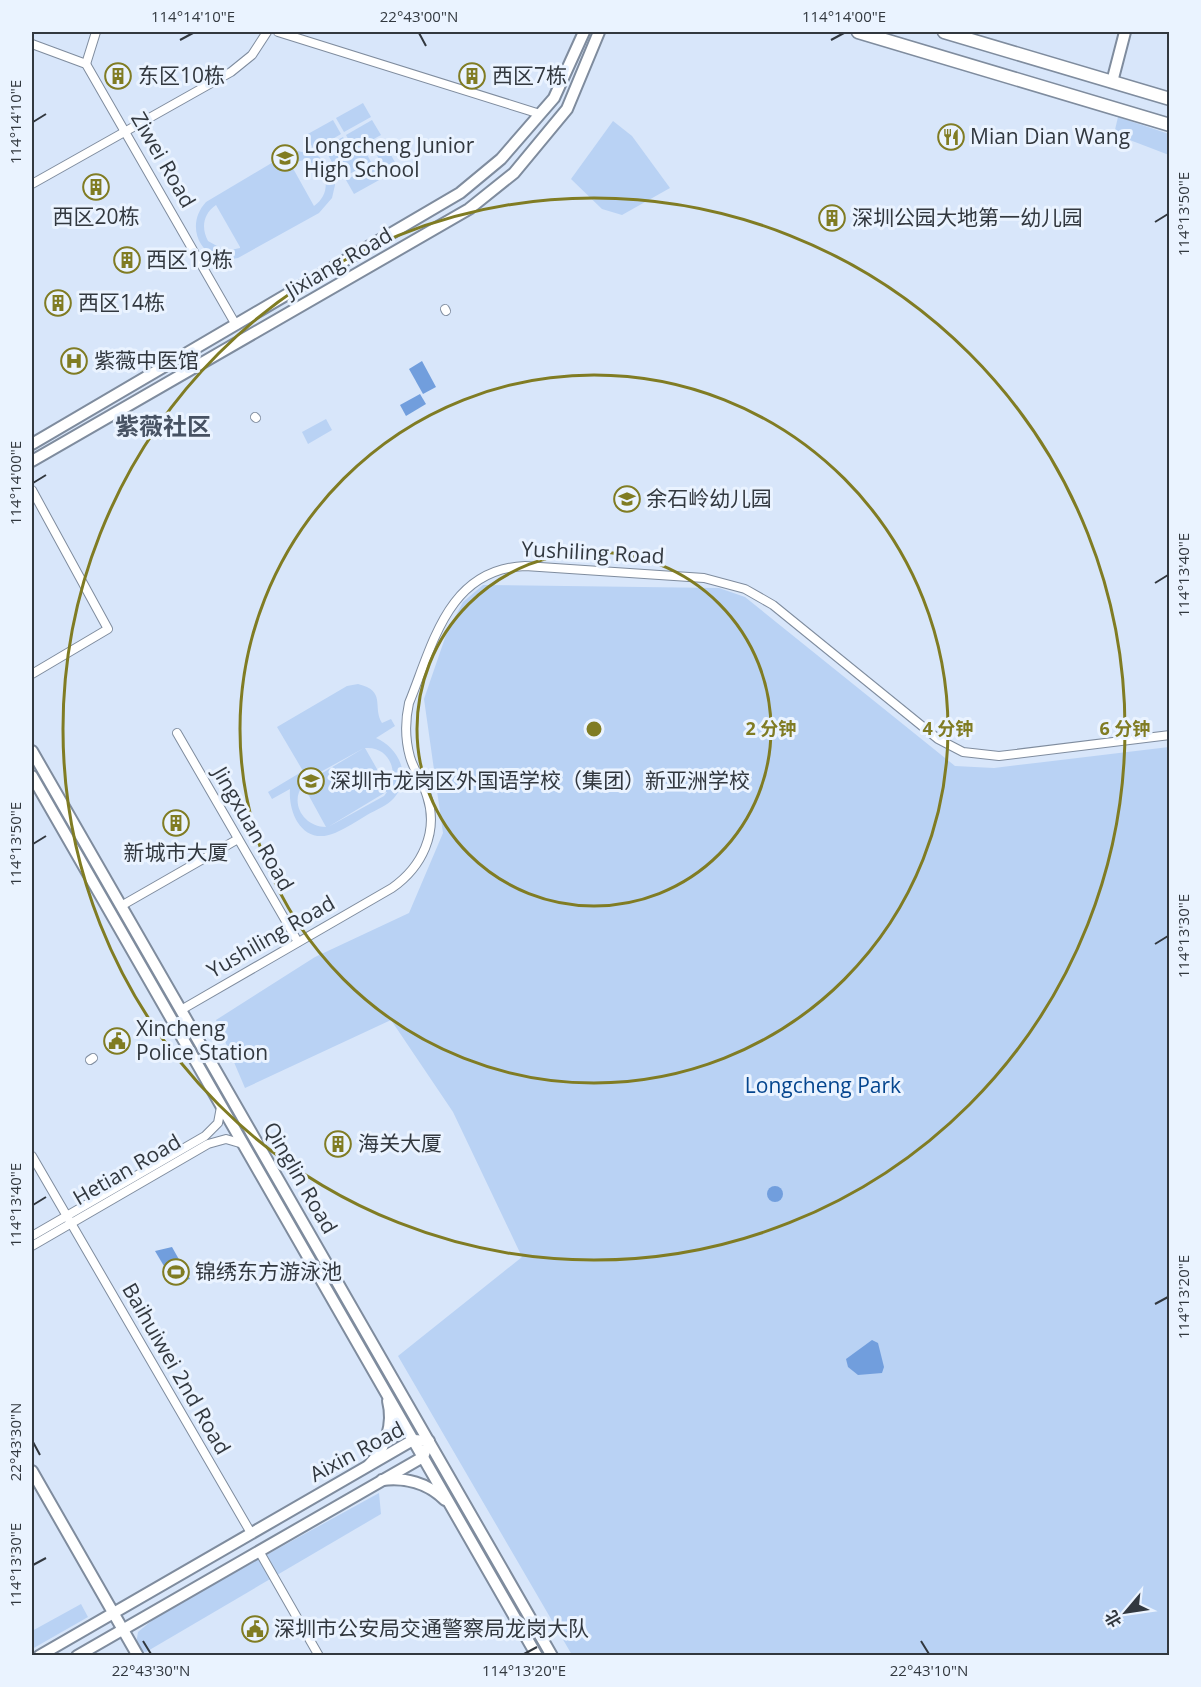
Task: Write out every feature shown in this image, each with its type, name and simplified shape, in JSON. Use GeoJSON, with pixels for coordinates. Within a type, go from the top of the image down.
{"type":"FeatureCollection","features":[{"type":"Feature","properties":{"kind":"main road","name":"Jixiang Road"},"geometry":{"type":"LineString","coordinates":[[32,444],[460,193],[501,159],[554,98],[585,32]]}},
{"type":"Feature","properties":{"kind":"main road","name":"Jixiang Road"},"geometry":{"type":"LineString","coordinates":[[32,461],[469,209],[514,173],[567,109],[599,32]]}},
{"type":"Feature","properties":{"kind":"main road"},"geometry":{"type":"LineString","coordinates":[[858,32],[1170,125]]}},
{"type":"Feature","properties":{"kind":"main road"},"geometry":{"type":"LineString","coordinates":[[944,32],[1170,99]]}},
{"type":"Feature","properties":{"kind":"main road"},"geometry":{"type":"LineString","coordinates":[[1112,82],[1125,32]]}},
{"type":"Feature","properties":{"kind":"main road","name":"Qinglin Road"},"geometry":{"type":"LineString","coordinates":[[32,751],[552,1656]]}},
{"type":"Feature","properties":{"kind":"main road","name":"Qinglin Road"},"geometry":{"type":"LineString","coordinates":[[32,776],[537,1656]]}},
{"type":"Feature","properties":{"kind":"main road"},"geometry":{"type":"LineString","coordinates":[[369,1465],[387,1436],[390,1408],[385,1392]]}},
{"type":"Feature","properties":{"kind":"main road","name":"Aixin Road"},"geometry":{"type":"LineString","coordinates":[[39,1656],[413,1440],[429,1441],[423,1456],[77,1656]]}},
{"type":"Feature","properties":{"kind":"main road"},"geometry":{"type":"LineString","coordinates":[[32,1470],[110,1614]]}},
{"type":"Feature","properties":{"kind":"main road"},"geometry":{"type":"LineString","coordinates":[[382,1480],[415,1482],[440,1495],[452,1508]]}},
{"type":"Feature","properties":{"kind":"main road"},"geometry":{"type":"LineString","coordinates":[[32,1485],[120,1631],[138,1656]]}},
{"type":"Feature","properties":{"kind":"main road"},"geometry":{"type":"LineString","coordinates":[[120,1631],[130,1656]]}},
{"type":"Feature","properties":{"kind":"street"},"geometry":{"type":"LineString","coordinates":[[32,44],[87,64],[96,32]]}},
{"type":"Feature","properties":{"kind":"street"},"geometry":{"type":"LineString","coordinates":[[32,184],[238,67],[258,48],[267,32]]}},
{"type":"Feature","properties":{"kind":"street"},"geometry":{"type":"LineString","coordinates":[[278,32],[540,114]]}},
{"type":"Feature","properties":{"kind":"street","name":"Ziwei Road"},"geometry":{"type":"LineString","coordinates":[[87,64],[236,326]]}},
{"type":"Feature","properties":{"kind":"street"},"geometry":{"type":"LineString","coordinates":[[32,490],[108,629],[32,674]]}},
{"type":"Feature","properties":{"kind":"street","name":"Yushiling Road"},"geometry":{"type":"LineString","coordinates":[[181,1010],[400,883],[413,870],[423,855],[429,837],[430,810],[408,746],[406,720],[409,703],[454,601],[481,577],[507,567],[525,566],[704,578],[746,589],[773,605],[938,740],[972,754],[999,756],[1170,735]]}},
{"type":"Feature","properties":{"kind":"street","name":"Jingxuan Road"},"geometry":{"type":"LineString","coordinates":[[177,733],[298,942]]}},
{"type":"Feature","properties":{"kind":"street"},"geometry":{"type":"LineString","coordinates":[[121,906],[238,839]]}},
{"type":"Feature","properties":{"kind":"street","name":"Hetian Road"},"geometry":{"type":"LineString","coordinates":[[32,1246],[68,1220],[205,1136],[218,1123],[221,1106]]}},
{"type":"Feature","properties":{"kind":"street","name":"Hetian Road"},"geometry":{"type":"LineString","coordinates":[[32,1236],[68,1220],[208,1144],[226,1139],[243,1144]]}},
{"type":"Feature","properties":{"kind":"street","name":"Baihuiwei 2nd Road"},"geometry":{"type":"LineString","coordinates":[[32,1156],[251,1533]]}},
{"type":"Feature","properties":{"kind":"street"},"geometry":{"type":"LineString","coordinates":[[259,1551],[319,1656]]}},
{"type":"Feature","properties":{"kind":"green space"},"geometry":{"type":"Polygon","coordinates":[[[363,103],[371,117],[344,132],[336,118],[363,103]]]}},
{"type":"Feature","properties":{"kind":"green space"},"geometry":{"type":"Polygon","coordinates":[[[1118,117],[1169,134],[1169,155],[1114,134],[1118,117]]]}},
{"type":"Feature","properties":{"kind":"green space"},"geometry":{"type":"Polygon","coordinates":[[[333,120],[341,134],[314,150],[306,135],[333,120]]]}},
{"type":"Feature","properties":{"kind":"green space"},"geometry":{"type":"Polygon","coordinates":[[[372,120],[381,135],[354,150],[346,135],[372,120]]]}},
{"type":"Feature","properties":{"kind":"green space"},"geometry":{"type":"Polygon","coordinates":[[[613,121],[632,136],[670,188],[622,215],[602,209],[571,179],[613,121]]]}},
{"type":"Feature","properties":{"kind":"green space"},"geometry":{"type":"Polygon","coordinates":[[[343,137],[351,152],[332,162],[324,148],[343,137]]]}},
{"type":"Feature","properties":{"kind":"green space"},"geometry":{"type":"Polygon","coordinates":[[[384,142],[397,166],[386,172],[373,148],[384,142]]]}},
{"type":"Feature","properties":{"kind":"green space"},"geometry":{"type":"Polygon","coordinates":[[[363,147],[371,162],[344,177],[336,163],[363,147]]]}},
{"type":"Feature","properties":{"kind":"green space"},"geometry":{"type":"Polygon","coordinates":[[[298,151],[318,156],[329,165],[335,185],[332,198],[319,213],[238,258],[226,259],[207,251],[200,243],[196,223],[199,212],[206,202],[285,155],[298,151]],[[304,160],[290,163],[314,206],[324,194],[325,180],[318,167],[304,160]],[[216,205],[208,213],[204,222],[204,231],[208,241],[226,251],[240,248],[240,247],[216,205]]]}},
{"type":"Feature","properties":{"kind":"green space"},"geometry":{"type":"Polygon","coordinates":[[[373,165],[381,179],[354,194],[346,180],[373,165]]]}},
{"type":"Feature","properties":{"kind":"green space"},"geometry":{"type":"Polygon","coordinates":[[[326,419],[332,430],[308,444],[302,432],[326,419]]]}},
{"type":"Feature","properties":{"kind":"green space","name":"Longcheng Park"},"geometry":{"type":"Polygon","coordinates":[[[483,585],[719,588],[745,597],[955,766],[994,768],[1169,747],[1169,1655],[572,1655],[398,1356],[522,1257],[453,1112],[391,1020],[245,1088],[216,1020],[315,957],[409,913],[443,833],[424,699],[447,632],[463,602],[483,585]]]}},
{"type":"Feature","properties":{"kind":"green space"},"geometry":{"type":"Polygon","coordinates":[[[358,684],[373,691],[376,695],[382,723],[391,719],[395,726],[376,738],[384,742],[396,755],[400,763],[402,781],[394,798],[385,805],[335,833],[324,836],[315,835],[307,832],[295,818],[290,789],[272,799],[268,792],[303,771],[277,727],[347,686],[358,684]],[[364,748],[306,780],[304,784],[364,748]],[[365,748],[389,790],[393,775],[390,761],[380,751],[365,748]],[[303,785],[299,792],[298,806],[301,813],[311,823],[326,827],[303,785]],[[386,792],[328,827],[384,796],[386,792]]]}},
{"type":"Feature","properties":{"kind":"green space"},"geometry":{"type":"Polygon","coordinates":[[[379,1493],[381,1514],[146,1652],[135,1650],[138,1632],[161,1613],[379,1493]]]}},
{"type":"Feature","properties":{"kind":"green space"},"geometry":{"type":"Polygon","coordinates":[[[81,1604],[88,1617],[32,1649],[32,1631],[81,1604]]]}},
{"type":"Feature","properties":{"kind":"water"},"geometry":{"type":"Polygon","coordinates":[[[422,361],[436,387],[423,394],[409,369],[422,361]]]}},
{"type":"Feature","properties":{"kind":"water"},"geometry":{"type":"Polygon","coordinates":[[[420,394],[426,404],[406,416],[400,405],[420,394]]]}},
{"type":"Feature","properties":{"kind":"water"},"geometry":{"type":"Polygon","coordinates":[[[772,1186],[778,1186],[783,1194],[781,1200],[772,1202],[767,1197],[767,1191],[772,1186]]]}},
{"type":"Feature","properties":{"kind":"water","name":"锦绣东方游泳池"},"geometry":{"type":"Polygon","coordinates":[[[172,1247],[190,1279],[174,1283],[155,1251],[172,1247]]]}},
{"type":"Feature","properties":{"kind":"water"},"geometry":{"type":"Polygon","coordinates":[[[872,1340],[878,1343],[884,1367],[882,1373],[858,1375],[848,1367],[846,1359],[872,1340]]]}},
{"type":"Feature","properties":{"kind":"place","name":"东区10栋"},"geometry":{"type":"Point","coordinates":[118,76]}},
{"type":"Feature","properties":{"kind":"place","name":"西区7栋"},"geometry":{"type":"Point","coordinates":[472,76]}},
{"type":"Feature","properties":{"kind":"place","name":"Mian Dian Wang"},"geometry":{"type":"Point","coordinates":[951,137]}},
{"type":"Feature","properties":{"kind":"place","name":"Longcheng Junior High School"},"geometry":{"type":"Point","coordinates":[285,158]}},
{"type":"Feature","properties":{"kind":"place","name":"西区20栋"},"geometry":{"type":"Point","coordinates":[96,187]}},
{"type":"Feature","properties":{"kind":"place","name":"深圳公园大地第一幼儿园"},"geometry":{"type":"Point","coordinates":[832,218]}},
{"type":"Feature","properties":{"kind":"place","name":"西区19栋"},"geometry":{"type":"Point","coordinates":[127,260]}},
{"type":"Feature","properties":{"kind":"place","name":"西区14栋"},"geometry":{"type":"Point","coordinates":[58,303]}},
{"type":"Feature","properties":{"kind":"place","name":"紫薇中医馆"},"geometry":{"type":"Point","coordinates":[74,361]}},
{"type":"Feature","properties":{"kind":"place","name":"余石岭幼儿园"},"geometry":{"type":"Point","coordinates":[627,499]}},
{"type":"Feature","properties":{"kind":"place","name":"深圳市龙岗区外国语学校（集团）新亚洲学校"},"geometry":{"type":"Point","coordinates":[311,781]}},
{"type":"Feature","properties":{"kind":"place","name":"新城市大厦"},"geometry":{"type":"Point","coordinates":[176,823]}},
{"type":"Feature","properties":{"kind":"place","name":"Xincheng Police Station"},"geometry":{"type":"Point","coordinates":[117,1041]}},
{"type":"Feature","properties":{"kind":"place","name":"海关大厦"},"geometry":{"type":"Point","coordinates":[338,1144]}},
{"type":"Feature","properties":{"kind":"place","name":"锦绣东方游泳池"},"geometry":{"type":"Point","coordinates":[176,1272]}},
{"type":"Feature","properties":{"kind":"place","name":"深圳市公安局交通警察局龙岗大队"},"geometry":{"type":"Point","coordinates":[255,1629]}},
{"type":"Feature","properties":{"kind":"district","name":"紫薇社区"},"geometry":{"type":"Point","coordinates":[163,427]}}]}
